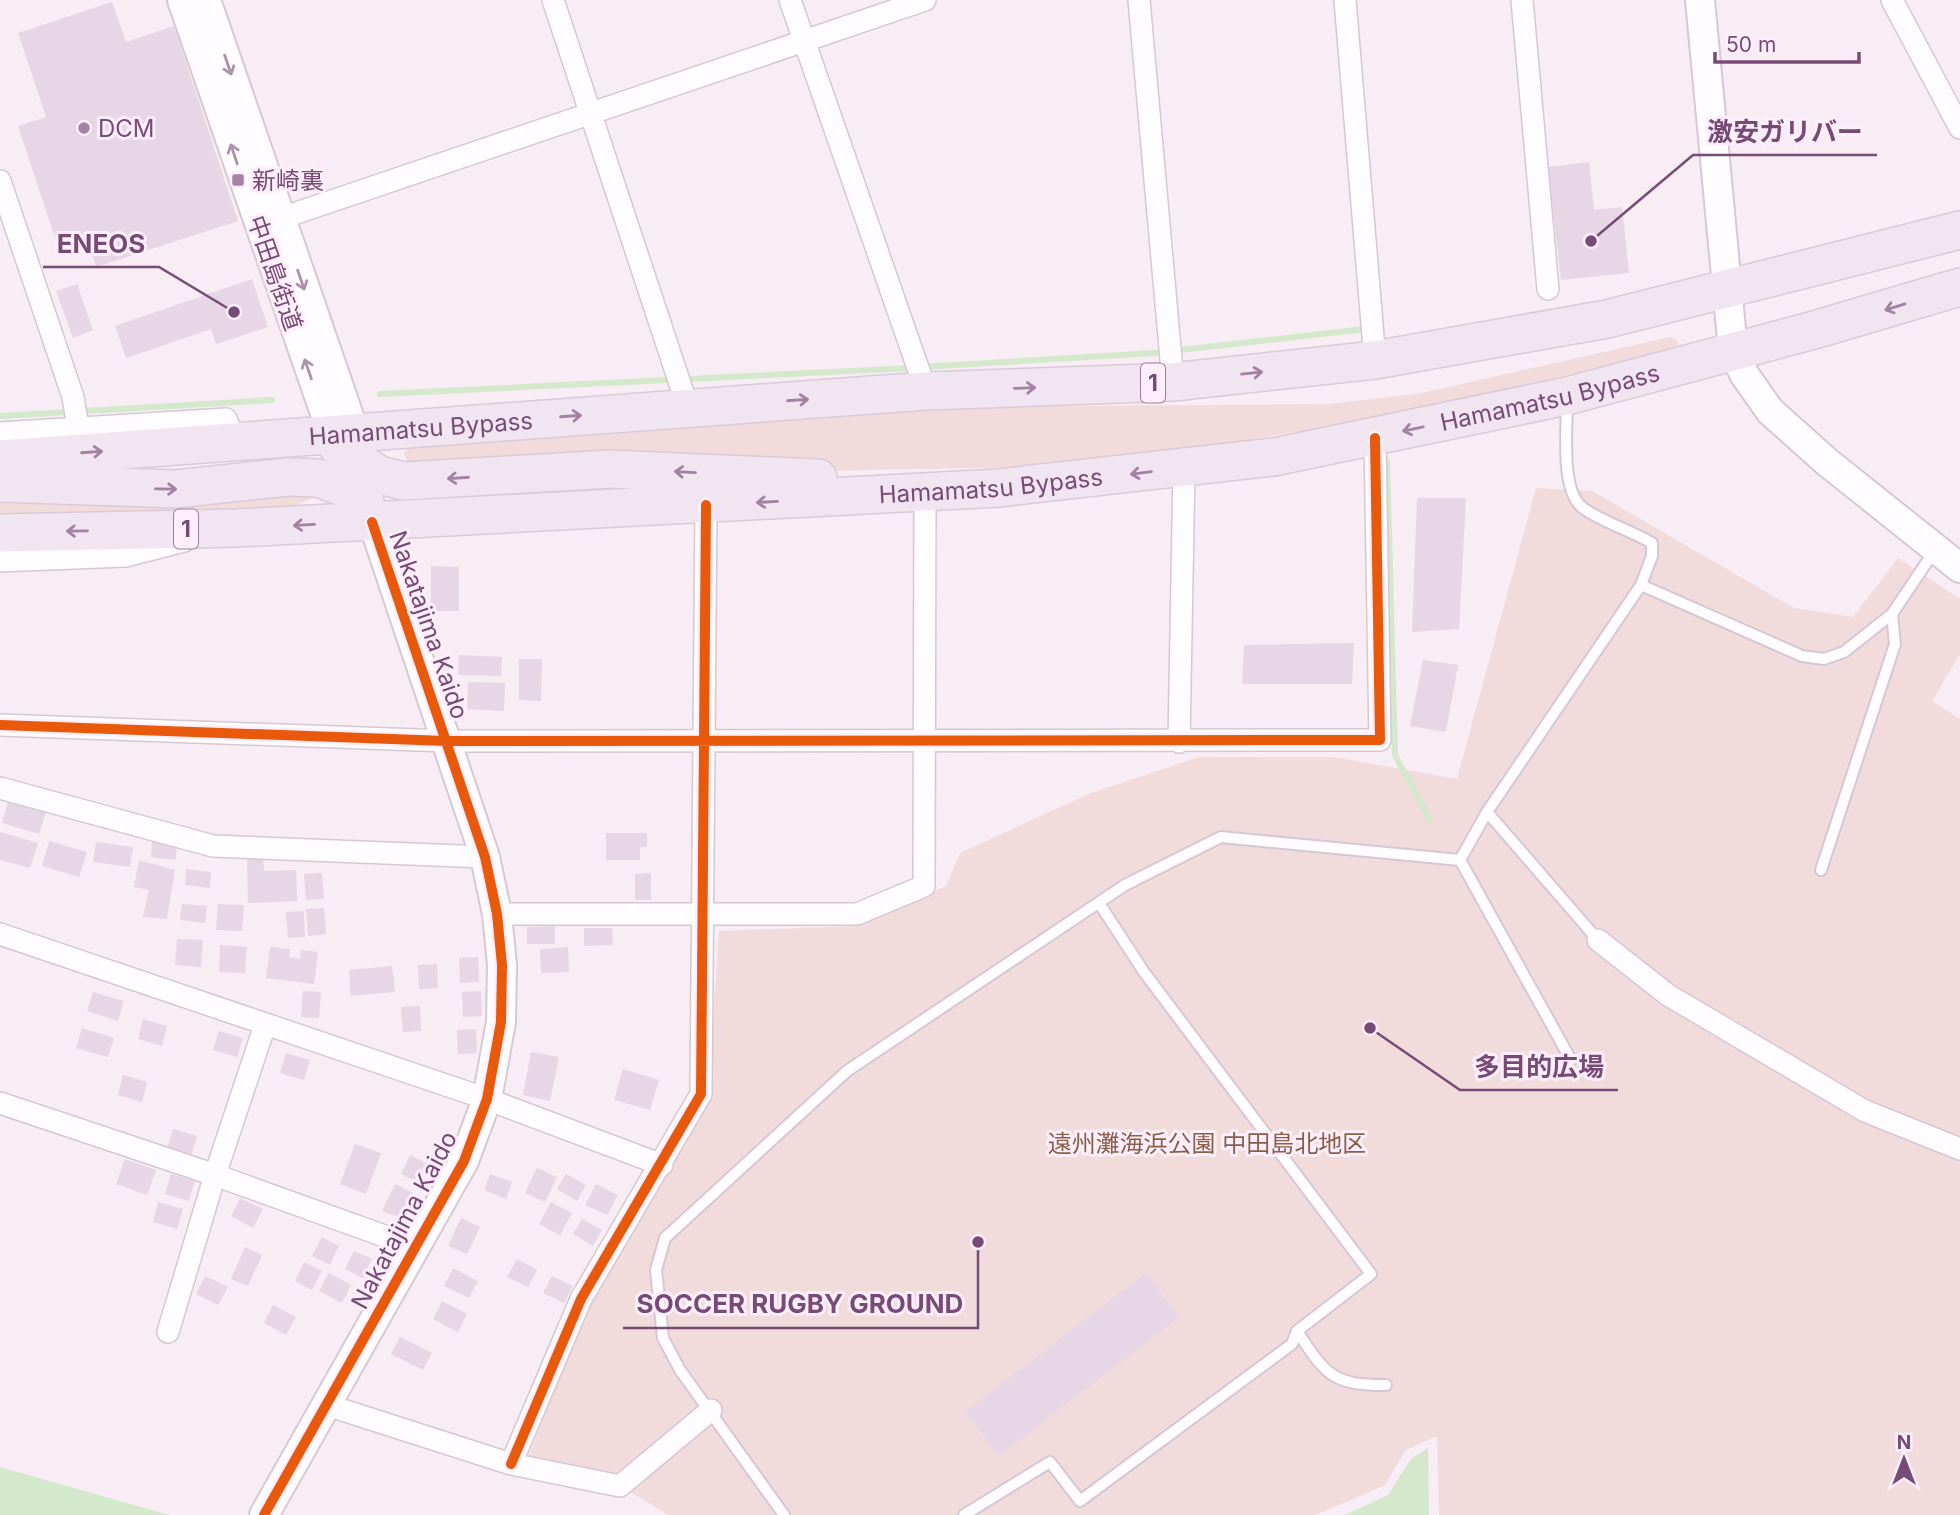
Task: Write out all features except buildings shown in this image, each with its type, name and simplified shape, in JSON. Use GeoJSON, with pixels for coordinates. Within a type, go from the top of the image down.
{"type":"FeatureCollection","features":[{"type":"Feature","properties":{"kind":"highway","name":"Hamamatsu Bypass"},"geometry":{"type":"LineString","coordinates":[[0,459],[341,437],[686,400],[1375,360],[1607,319],[1728,291],[1960,230]]}},
{"type":"Feature","properties":{"kind":"highway","name":"Hamamatsu Bypass"},"geometry":{"type":"LineString","coordinates":[[0,533],[237,528],[368,496],[706,505],[925,493],[998,488],[1274,457],[1567,396],[1814,330],[1960,286]]}},
{"type":"Feature","properties":{"kind":"highway"},"geometry":{"type":"LineString","coordinates":[[341,437],[368,496]]}},
{"type":"Feature","properties":{"kind":"highway"},"geometry":{"type":"LineString","coordinates":[[368,496],[379,475],[404,481],[609,468],[914,481],[998,488]]}},
{"type":"Feature","properties":{"kind":"highway"},"geometry":{"type":"LineString","coordinates":[[0,483],[175,489],[288,477],[318,478],[368,496]]}},
{"type":"Feature","properties":{"kind":"street","name":"中田島街道"},"geometry":{"type":"LineString","coordinates":[[182,0],[269,222],[341,437]]}},
{"type":"Feature","properties":{"kind":"street"},"geometry":{"type":"LineString","coordinates":[[206,0],[269,222],[805,43],[923,0]]}},
{"type":"Feature","properties":{"kind":"street"},"geometry":{"type":"LineString","coordinates":[[553,0],[686,400]]}},
{"type":"Feature","properties":{"kind":"street"},"geometry":{"type":"LineString","coordinates":[[790,0],[924,386]]}},
{"type":"Feature","properties":{"kind":"street"},"geometry":{"type":"LineString","coordinates":[[1139,0],[1172,373]]}},
{"type":"Feature","properties":{"kind":"street"},"geometry":{"type":"LineString","coordinates":[[1345,0],[1375,360]]}},
{"type":"Feature","properties":{"kind":"street"},"geometry":{"type":"LineString","coordinates":[[1522,0],[1548,289]]}},
{"type":"Feature","properties":{"kind":"street"},"geometry":{"type":"LineString","coordinates":[[1700,0],[1733,350],[1744,374],[1770,411],[1827,462],[1960,568]]}},
{"type":"Feature","properties":{"kind":"street"},"geometry":{"type":"LineString","coordinates":[[1892,0],[1960,128]]}},
{"type":"Feature","properties":{"kind":"street"},"geometry":{"type":"LineString","coordinates":[[0,181],[74,397],[78,427]]}},
{"type":"Feature","properties":{"kind":"street"},"geometry":{"type":"LineString","coordinates":[[0,433],[226,419],[235,442]]}},
{"type":"Feature","properties":{"kind":"street"},"geometry":{"type":"LineString","coordinates":[[0,725],[446,741],[1380,740],[1375,438]]}},
{"type":"Feature","properties":{"kind":"street"},"geometry":{"type":"LineString","coordinates":[[1179,742],[1184,468]]}},
{"type":"Feature","properties":{"kind":"street"},"geometry":{"type":"LineString","coordinates":[[498,914],[858,914],[924,886],[925,493]]}},
{"type":"Feature","properties":{"kind":"street","name":"Nakatajima Kaido"},"geometry":{"type":"LineString","coordinates":[[264,1515],[464,1161],[486,1099],[501,1022],[502,965],[498,914],[485,857],[368,496]]}},
{"type":"Feature","properties":{"kind":"street"},"geometry":{"type":"LineString","coordinates":[[511,1464],[582,1299],[622,1224],[662,1165],[701,1094],[706,505]]}},
{"type":"Feature","properties":{"kind":"street"},"geometry":{"type":"LineString","coordinates":[[0,561],[125,556],[237,528]]}},
{"type":"Feature","properties":{"kind":"street"},"geometry":{"type":"LineString","coordinates":[[0,788],[213,846],[485,857]]}},
{"type":"Feature","properties":{"kind":"street"},"geometry":{"type":"LineString","coordinates":[[0,934],[486,1099],[662,1165]]}},
{"type":"Feature","properties":{"kind":"street"},"geometry":{"type":"LineString","coordinates":[[1598,940],[1668,995],[1865,1111],[1960,1149]]}},
{"type":"Feature","properties":{"kind":"street"},"geometry":{"type":"LineString","coordinates":[[168,1332],[215,1175],[265,1026]]}},
{"type":"Feature","properties":{"kind":"street"},"geometry":{"type":"LineString","coordinates":[[0,1103],[215,1175],[415,1247]]}},
{"type":"Feature","properties":{"kind":"street"},"geometry":{"type":"LineString","coordinates":[[327,1405],[511,1464],[620,1486],[711,1410]]}},
{"type":"Feature","properties":{"kind":"lane"},"geometry":{"type":"LineString","coordinates":[[1460,860],[1487,812],[1641,585],[1652,556],[1652,543],[1583,508],[1573,497],[1567,459],[1567,396]]}},
{"type":"Feature","properties":{"kind":"lane"},"geometry":{"type":"LineString","coordinates":[[1641,585],[1802,656],[1824,659],[1844,652],[1892,614],[1936,550]]}},
{"type":"Feature","properties":{"kind":"lane"},"geometry":{"type":"LineString","coordinates":[[1821,870],[1895,644],[1892,614]]}},
{"type":"Feature","properties":{"kind":"lane"},"geometry":{"type":"LineString","coordinates":[[1487,812],[1598,940]]}},
{"type":"Feature","properties":{"kind":"lane"},"geometry":{"type":"LineString","coordinates":[[784,1515],[680,1370],[663,1338],[656,1270],[665,1238],[847,1071],[1125,885],[1221,837],[1460,860]]}},
{"type":"Feature","properties":{"kind":"lane"},"geometry":{"type":"LineString","coordinates":[[1460,860],[1571,1060]]}},
{"type":"Feature","properties":{"kind":"lane"},"geometry":{"type":"LineString","coordinates":[[964,1515],[1050,1462],[1080,1501],[1292,1344],[1297,1331],[1371,1274],[1144,972],[1099,903]]}},
{"type":"Feature","properties":{"kind":"lane"},"geometry":{"type":"LineString","coordinates":[[1297,1331],[1328,1374],[1356,1385],[1386,1385]]}},
{"type":"Feature","properties":{"kind":"green space"},"geometry":{"type":"Polygon","coordinates":[[[1670,337],[1677,340],[1679,347],[1416,413],[1133,458],[1029,467],[810,471],[410,469],[404,453],[413,445],[430,442],[970,407],[1330,404],[1422,393],[1670,337]]]}},
{"type":"Feature","properties":{"kind":"green space","name":"遠州灘海浜公園 中田島北地区"},"geometry":{"type":"Polygon","coordinates":[[[1536,488],[1592,491],[1794,608],[1853,617],[1898,558],[1960,599],[1960,654],[1932,701],[1960,719],[1960,1515],[1439,1515],[1437,1436],[1406,1450],[1384,1486],[1315,1515],[669,1515],[620,1486],[525,1467],[586,1306],[708,1095],[719,931],[854,926],[946,886],[960,853],[1091,793],[1199,757],[1334,757],[1457,779],[1536,488]]]}},
{"type":"Feature","properties":{"kind":"green space"},"geometry":{"type":"Polygon","coordinates":[[[0,493],[319,496],[287,508],[0,516],[0,493]]]}},
{"type":"Feature","properties":{"kind":"shaded area"},"geometry":{"type":"Polygon","coordinates":[[[1428,1448],[1429,1515],[1345,1515],[1388,1495],[1411,1459],[1428,1448]]]}},
{"type":"Feature","properties":{"kind":"shaded area"},"geometry":{"type":"Polygon","coordinates":[[[0,1467],[169,1515],[0,1515],[0,1467]]]}},
{"type":"Feature","properties":{"kind":"waterway"},"geometry":{"type":"LineString","coordinates":[[923,367],[1154,353],[1366,329]]}},
{"type":"Feature","properties":{"kind":"waterway"},"geometry":{"type":"LineString","coordinates":[[380,394],[912,368]]}},
{"type":"Feature","properties":{"kind":"waterway"},"geometry":{"type":"LineString","coordinates":[[0,416],[272,400]]}},
{"type":"Feature","properties":{"kind":"waterway"},"geometry":{"type":"LineString","coordinates":[[1387,461],[1395,755],[1430,820]]}},
{"type":"Feature","properties":{"kind":"cycle path"},"geometry":{"type":"LineString","coordinates":[[0,725],[446,741],[1380,740],[1375,438]]}},
{"type":"Feature","properties":{"kind":"cycle path"},"geometry":{"type":"LineString","coordinates":[[511,1464],[581,1299],[701,1094],[706,505]]}},
{"type":"Feature","properties":{"kind":"cycle path"},"geometry":{"type":"LineString","coordinates":[[264,1515],[464,1161],[487,1099],[501,1022],[502,965],[497,914],[485,857],[372,522]]}},
{"type":"Feature","properties":{"kind":"place","name":"DCM"},"geometry":{"type":"Point","coordinates":[84,128]}},
{"type":"Feature","properties":{"kind":"place","name":"新崎裏"},"geometry":{"type":"Point","coordinates":[238,180]}},
{"type":"Feature","properties":{"kind":"place","name":"激安ガリバー"},"geometry":{"type":"Point","coordinates":[1591,241]}},
{"type":"Feature","properties":{"kind":"place","name":"ENEOS"},"geometry":{"type":"Point","coordinates":[234,312]}},
{"type":"Feature","properties":{"kind":"place","name":"多目的広場"},"geometry":{"type":"Point","coordinates":[1370,1028]}},
{"type":"Feature","properties":{"kind":"place","name":"SOCCER RUGBY GROUND"},"geometry":{"type":"Point","coordinates":[978,1242]}}]}
